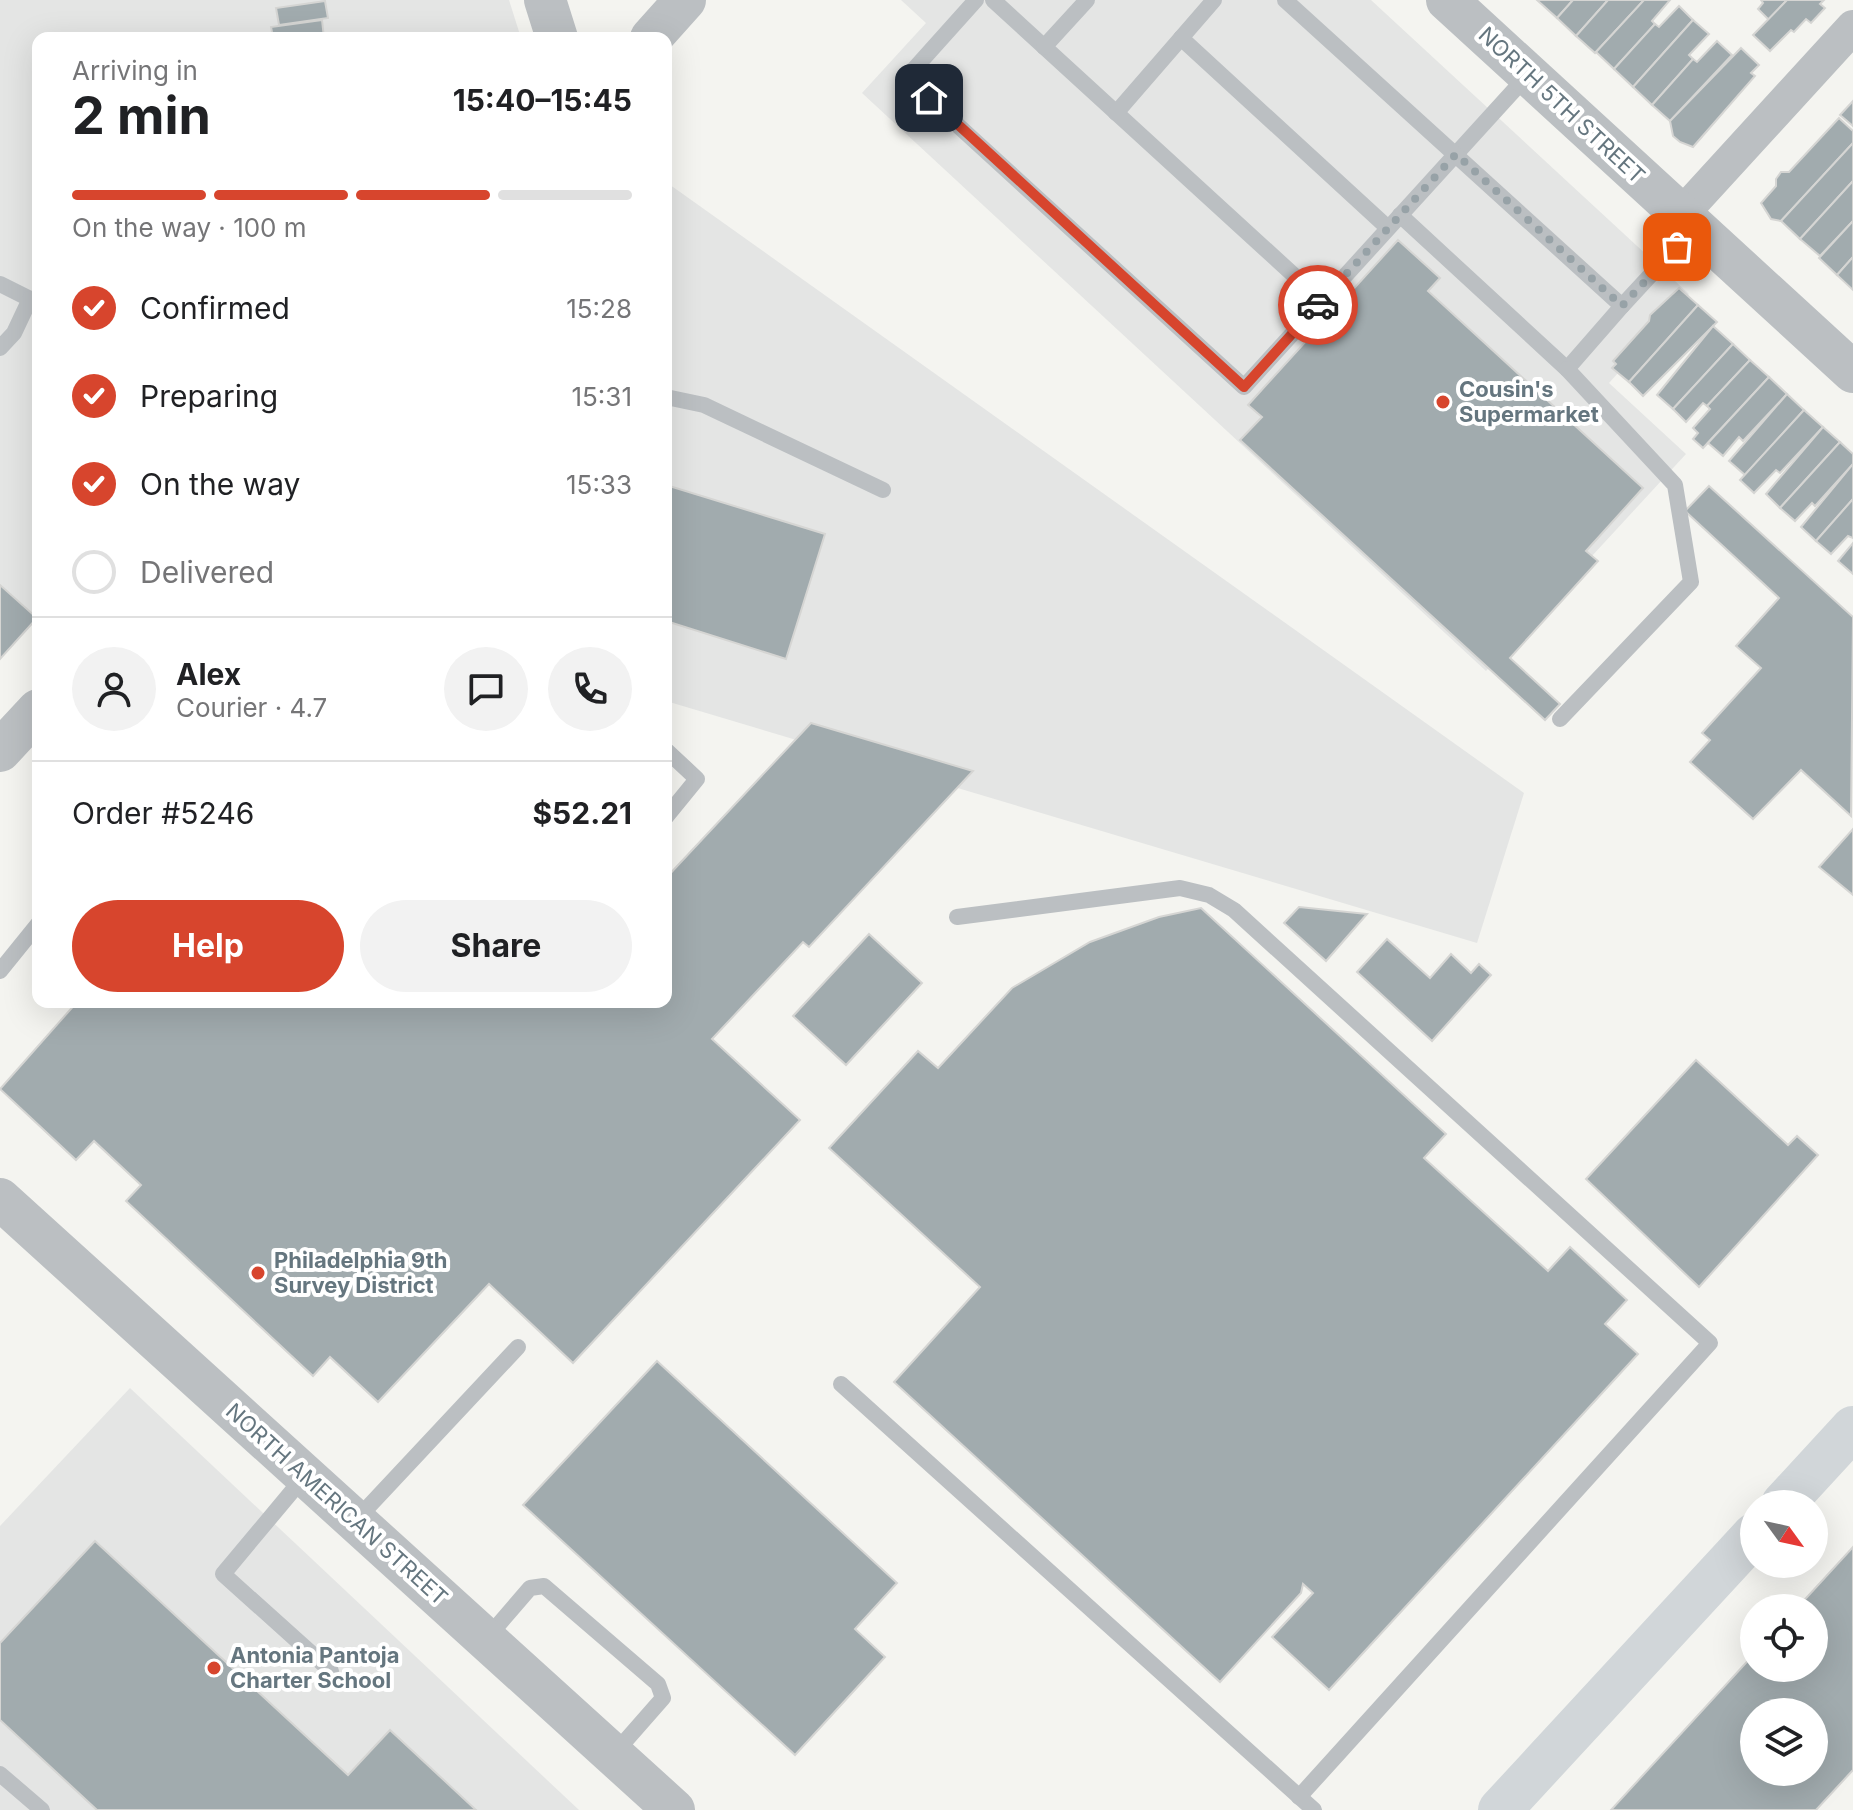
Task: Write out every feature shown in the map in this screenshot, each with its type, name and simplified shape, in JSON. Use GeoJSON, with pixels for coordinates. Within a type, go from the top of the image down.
{"type":"FeatureCollection","features":[{"type":"Feature","properties":{"kind":"main road"},"geometry":{"type":"LineString","coordinates":[[1796,1490],[1853,1428]]}},
{"type":"Feature","properties":{"kind":"main road"},"geometry":{"type":"LineString","coordinates":[[1500,1810],[1740,1550]]}},
{"type":"Feature","properties":{"kind":"street"},"geometry":{"type":"LineString","coordinates":[[545,0],[555,32]]}},
{"type":"Feature","properties":{"kind":"street"},"geometry":{"type":"LineString","coordinates":[[656,32],[685,0]]}},
{"type":"Feature","properties":{"kind":"street","name":"NORTH 5TH STREET"},"geometry":{"type":"LineString","coordinates":[[1447,0],[1853,372]]}},
{"type":"Feature","properties":{"kind":"street"},"geometry":{"type":"LineString","coordinates":[[1688,221],[1853,27]]}},
{"type":"Feature","properties":{"kind":"street"},"geometry":{"type":"LineString","coordinates":[[0,751],[32,716]]}},
{"type":"Feature","properties":{"kind":"street","name":"NORTH AMERICAN STREET"},"geometry":{"type":"LineString","coordinates":[[0,1199],[674,1810]]}},
{"type":"Feature","properties":{"kind":"lane"},"geometry":{"type":"LineString","coordinates":[[976,0],[906,78],[1244,387],[1528,75]]}},
{"type":"Feature","properties":{"kind":"lane"},"geometry":{"type":"LineString","coordinates":[[993,0],[1322,301]]}},
{"type":"Feature","properties":{"kind":"lane"},"geometry":{"type":"LineString","coordinates":[[1044,47],[1087,0]]}},
{"type":"Feature","properties":{"kind":"lane"},"geometry":{"type":"LineString","coordinates":[[1116,113],[1214,0]]}},
{"type":"Feature","properties":{"kind":"lane"},"geometry":{"type":"LineString","coordinates":[[1285,0],[1622,306]]}},
{"type":"Feature","properties":{"kind":"lane"},"geometry":{"type":"LineString","coordinates":[[1181,38],[1388,228]]}},
{"type":"Feature","properties":{"kind":"lane"},"geometry":{"type":"LineString","coordinates":[[1400,215],[1567,369],[1675,485],[1691,582],[1560,719]]}},
{"type":"Feature","properties":{"kind":"lane"},"geometry":{"type":"LineString","coordinates":[[1567,369],[1622,306],[1688,221]]}},
{"type":"Feature","properties":{"kind":"lane"},"geometry":{"type":"LineString","coordinates":[[0,284],[32,297]]}},
{"type":"Feature","properties":{"kind":"lane"},"geometry":{"type":"LineString","coordinates":[[0,348],[14,333],[32,302]]}},
{"type":"Feature","properties":{"kind":"lane"},"geometry":{"type":"LineString","coordinates":[[672,398],[704,405],[883,490]]}},
{"type":"Feature","properties":{"kind":"lane"},"geometry":{"type":"LineString","coordinates":[[672,756],[697,779],[672,810]]}},
{"type":"Feature","properties":{"kind":"lane"},"geometry":{"type":"LineString","coordinates":[[957,917],[1180,888],[1209,895],[1234,910],[1710,1343],[1299,1797]]}},
{"type":"Feature","properties":{"kind":"lane"},"geometry":{"type":"LineString","coordinates":[[0,971],[32,931]]}},
{"type":"Feature","properties":{"kind":"lane"},"geometry":{"type":"LineString","coordinates":[[355,1521],[518,1347]]}},
{"type":"Feature","properties":{"kind":"lane"},"geometry":{"type":"LineString","coordinates":[[841,1384],[1314,1810]]}},
{"type":"Feature","properties":{"kind":"lane"},"geometry":{"type":"LineString","coordinates":[[305,1476],[223,1574],[331,1671]]}},
{"type":"Feature","properties":{"kind":"lane"},"geometry":{"type":"LineString","coordinates":[[486,1639],[530,1588],[544,1586],[658,1684],[663,1698],[613,1755]]}},
{"type":"Feature","properties":{"kind":"lane"},"geometry":{"type":"LineString","coordinates":[[0,1774],[42,1810]]}},
{"type":"Feature","properties":{"kind":"shaded area"},"geometry":{"type":"Polygon","coordinates":[[[0,0],[509,0],[519,32],[32,32],[32,621],[0,657],[0,0]]]}},
{"type":"Feature","properties":{"kind":"shaded area"},"geometry":{"type":"Polygon","coordinates":[[[901,0],[1371,0],[1689,294],[1609,383],[1686,454],[1486,671],[862,93],[926,23],[901,0]]]}},
{"type":"Feature","properties":{"kind":"shaded area"},"geometry":{"type":"Polygon","coordinates":[[[672,186],[1524,793],[1477,943],[672,703],[672,186]]]}},
{"type":"Feature","properties":{"kind":"shaded area","name":"Antonia Pantoja Charter School"},"geometry":{"type":"Polygon","coordinates":[[[130,1388],[579,1810],[0,1810],[0,1526],[130,1388]]]}},
{"type":"Feature","properties":{"kind":"building"},"geometry":{"type":"Polygon","coordinates":[[[1537,0],[1573,0],[1557,18],[1537,0]]]}},
{"type":"Feature","properties":{"kind":"building"},"geometry":{"type":"Polygon","coordinates":[[[1573,0],[1608,0],[1576,36],[1557,18],[1573,0]]]}},
{"type":"Feature","properties":{"kind":"building"},"geometry":{"type":"Polygon","coordinates":[[[1608,0],[1644,0],[1595,53],[1576,36],[1608,0]]]}},
{"type":"Feature","properties":{"kind":"building"},"geometry":{"type":"Polygon","coordinates":[[[1644,0],[1670,0],[1652,21],[1655,24],[1614,69],[1596,52],[1644,0]]]}},
{"type":"Feature","properties":{"kind":"building"},"geometry":{"type":"Polygon","coordinates":[[[1761,0],[1787,0],[1769,20],[1758,9],[1763,3],[1761,0]]]}},
{"type":"Feature","properties":{"kind":"building"},"geometry":{"type":"Polygon","coordinates":[[[1787,0],[1824,0],[1820,4],[1825,8],[1811,23],[1806,19],[1794,32],[1791,30],[1770,51],[1753,35],[1787,0]]]}},
{"type":"Feature","properties":{"kind":"building"},"geometry":{"type":"Polygon","coordinates":[[[325,1],[328,18],[279,25],[276,8],[325,1]]]}},
{"type":"Feature","properties":{"kind":"building"},"geometry":{"type":"Polygon","coordinates":[[[1679,6],[1693,20],[1633,87],[1614,69],[1655,24],[1659,27],[1679,6]]]}},
{"type":"Feature","properties":{"kind":"building"},"geometry":{"type":"Polygon","coordinates":[[[322,20],[323,32],[272,32],[271,27],[322,20]]]}},
{"type":"Feature","properties":{"kind":"building"},"geometry":{"type":"Polygon","coordinates":[[[1693,20],[1709,34],[1689,55],[1693,59],[1652,105],[1633,87],[1693,20]]]}},
{"type":"Feature","properties":{"kind":"building"},"geometry":{"type":"Polygon","coordinates":[[[1717,41],[1732,55],[1670,121],[1652,105],[1693,59],[1697,62],[1717,41]]]}},
{"type":"Feature","properties":{"kind":"building"},"geometry":{"type":"Polygon","coordinates":[[[1741,48],[1759,65],[1751,73],[1755,76],[1693,147],[1680,142],[1673,136],[1670,121],[1741,48]]]}},
{"type":"Feature","properties":{"kind":"building"},"geometry":{"type":"Polygon","coordinates":[[[1853,101],[1853,126],[1840,115],[1853,101]]]}},
{"type":"Feature","properties":{"kind":"building"},"geometry":{"type":"Polygon","coordinates":[[[1839,118],[1853,131],[1853,143],[1781,221],[1771,219],[1761,203],[1776,186],[1776,179],[1781,172],[1789,172],[1839,118]]]}},
{"type":"Feature","properties":{"kind":"building"},"geometry":{"type":"Polygon","coordinates":[[[1853,143],[1853,181],[1800,239],[1781,221],[1853,143]]]}},
{"type":"Feature","properties":{"kind":"building"},"geometry":{"type":"Polygon","coordinates":[[[1853,181],[1853,221],[1820,256],[1800,239],[1853,181]]]}},
{"type":"Feature","properties":{"kind":"building"},"geometry":{"type":"Polygon","coordinates":[[[1853,221],[1853,257],[1837,275],[1819,258],[1853,221]]]}},
{"type":"Feature","properties":{"kind":"building"},"geometry":{"type":"Polygon","coordinates":[[[1398,240],[1440,278],[1428,291],[1643,488],[1586,551],[1598,561],[1510,658],[1560,704],[1545,720],[1240,440],[1262,417],[1248,405],[1398,240]]]}},
{"type":"Feature","properties":{"kind":"building"},"geometry":{"type":"Polygon","coordinates":[[[1853,257],[1853,290],[1837,275],[1853,257]]]}},
{"type":"Feature","properties":{"kind":"building"},"geometry":{"type":"Polygon","coordinates":[[[1679,288],[1698,305],[1629,382],[1612,368],[1616,364],[1613,361],[1649,321],[1650,315],[1679,288]]]}},
{"type":"Feature","properties":{"kind":"building"},"geometry":{"type":"Polygon","coordinates":[[[1698,305],[1717,322],[1643,396],[1629,382],[1698,305]]]}},
{"type":"Feature","properties":{"kind":"building"},"geometry":{"type":"Polygon","coordinates":[[[1713,326],[1733,344],[1673,409],[1657,395],[1713,326]]]}},
{"type":"Feature","properties":{"kind":"building"},"geometry":{"type":"Polygon","coordinates":[[[1733,344],[1750,360],[1707,406],[1703,403],[1686,422],[1673,409],[1733,344]]]}},
{"type":"Feature","properties":{"kind":"building"},"geometry":{"type":"Polygon","coordinates":[[[1750,360],[1769,377],[1703,448],[1693,439],[1698,433],[1693,428],[1710,409],[1707,406],[1750,360]]]}},
{"type":"Feature","properties":{"kind":"building"},"geometry":{"type":"Polygon","coordinates":[[[1769,377],[1787,394],[1743,441],[1739,437],[1723,456],[1708,443],[1769,377]]]}},
{"type":"Feature","properties":{"kind":"building"},"geometry":{"type":"Polygon","coordinates":[[[1787,394],[1804,410],[1745,475],[1729,461],[1787,394]]]}},
{"type":"Feature","properties":{"kind":"building"},"geometry":{"type":"Polygon","coordinates":[[[1804,410],[1823,427],[1780,473],[1776,470],[1754,493],[1740,480],[1804,410]]]}},
{"type":"Feature","properties":{"kind":"building"},"geometry":{"type":"Polygon","coordinates":[[[1823,427],[1840,442],[1780,508],[1766,494],[1823,427]]]}},
{"type":"Feature","properties":{"kind":"building"},"geometry":{"type":"Polygon","coordinates":[[[1840,442],[1853,454],[1853,464],[1815,506],[1812,503],[1795,521],[1780,508],[1840,442]]]}},
{"type":"Feature","properties":{"kind":"building"},"geometry":{"type":"Polygon","coordinates":[[[1853,464],[1853,499],[1816,541],[1801,527],[1853,464]]]}},
{"type":"Feature","properties":{"kind":"building"},"geometry":{"type":"Polygon","coordinates":[[[1709,486],[1853,617],[1851,816],[1801,770],[1753,819],[1690,762],[1710,740],[1702,733],[1761,668],[1736,646],[1779,598],[1685,511],[1709,486]]]}},
{"type":"Feature","properties":{"kind":"building"},"geometry":{"type":"Polygon","coordinates":[[[672,487],[825,534],[786,659],[672,623],[672,487]]]}},
{"type":"Feature","properties":{"kind":"building"},"geometry":{"type":"Polygon","coordinates":[[[1853,499],[1853,538],[1848,536],[1831,554],[1816,541],[1853,499]]]}},
{"type":"Feature","properties":{"kind":"building"},"geometry":{"type":"Polygon","coordinates":[[[1853,543],[1853,574],[1838,561],[1853,543]]]}},
{"type":"Feature","properties":{"kind":"building"},"geometry":{"type":"Polygon","coordinates":[[[0,585],[32,614],[32,624],[0,659],[0,585]]]}},
{"type":"Feature","properties":{"kind":"building"},"geometry":{"type":"Polygon","coordinates":[[[811,723],[973,771],[809,947],[803,942],[712,1039],[800,1120],[573,1363],[489,1284],[378,1402],[330,1357],[313,1376],[126,1201],[141,1185],[94,1141],[76,1160],[0,1089],[72,1008],[672,1008],[672,872],[811,723]]]}},
{"type":"Feature","properties":{"kind":"building"},"geometry":{"type":"Polygon","coordinates":[[[1853,829],[1853,895],[1819,867],[1853,829]]]}},
{"type":"Feature","properties":{"kind":"building"},"geometry":{"type":"Polygon","coordinates":[[[1299,907],[1367,914],[1326,961],[1284,923],[1299,907]]]}},
{"type":"Feature","properties":{"kind":"building"},"geometry":{"type":"Polygon","coordinates":[[[1201,908],[1446,1134],[1424,1158],[1548,1271],[1570,1247],[1627,1300],[1605,1324],[1638,1354],[1329,1690],[1272,1637],[1313,1593],[1303,1584],[1301,1593],[1220,1682],[894,1382],[980,1287],[829,1148],[918,1051],[938,1068],[1012,988],[1090,942],[1159,917],[1201,908]]]}},
{"type":"Feature","properties":{"kind":"building"},"geometry":{"type":"Polygon","coordinates":[[[869,934],[922,983],[846,1065],[793,1016],[869,934]]]}},
{"type":"Feature","properties":{"kind":"building"},"geometry":{"type":"Polygon","coordinates":[[[1387,939],[1430,978],[1451,954],[1471,973],[1479,964],[1491,975],[1432,1041],[1357,972],[1387,939]]]}},
{"type":"Feature","properties":{"kind":"building"},"geometry":{"type":"Polygon","coordinates":[[[1696,1060],[1788,1145],[1797,1136],[1818,1155],[1699,1287],[1586,1179],[1696,1060]]]}},
{"type":"Feature","properties":{"kind":"building"},"geometry":{"type":"Polygon","coordinates":[[[657,1361],[897,1583],[855,1629],[885,1657],[795,1755],[523,1505],[657,1361]]]}},
{"type":"Feature","properties":{"kind":"building","name":"Antonia Pantoja Charter School"},"geometry":{"type":"Polygon","coordinates":[[[95,1541],[348,1775],[390,1730],[476,1810],[97,1810],[0,1720],[0,1643],[95,1541]]]}},
{"type":"Feature","properties":{"kind":"building"},"geometry":{"type":"Polygon","coordinates":[[[1853,1547],[1853,1770],[1816,1810],[1611,1810],[1740,1669],[1740,1682],[1828,1682],[1828,1594],[1810,1594],[1828,1578],[1853,1547]]]}},
{"type":"Feature","properties":{"kind":"way so far"},"geometry":{"type":"LineString","coordinates":[[1318,305],[1456,154],[1622,306],[1677,247]]}},
{"type":"Feature","properties":{"kind":"place","name":"Cousin's Supermarket"},"geometry":{"type":"Point","coordinates":[1443,402]}},
{"type":"Feature","properties":{"kind":"place","name":"Philadelphia 9th Survey District"},"geometry":{"type":"Point","coordinates":[258,1273]}},
{"type":"Feature","properties":{"kind":"place","name":"Antonia Pantoja Charter School"},"geometry":{"type":"Point","coordinates":[214,1668]}},
{"type":"Feature","properties":{"kind":"route"},"geometry":{"type":"LineString","coordinates":[[929,98],[1244,387],[1318,305]]}}]}
